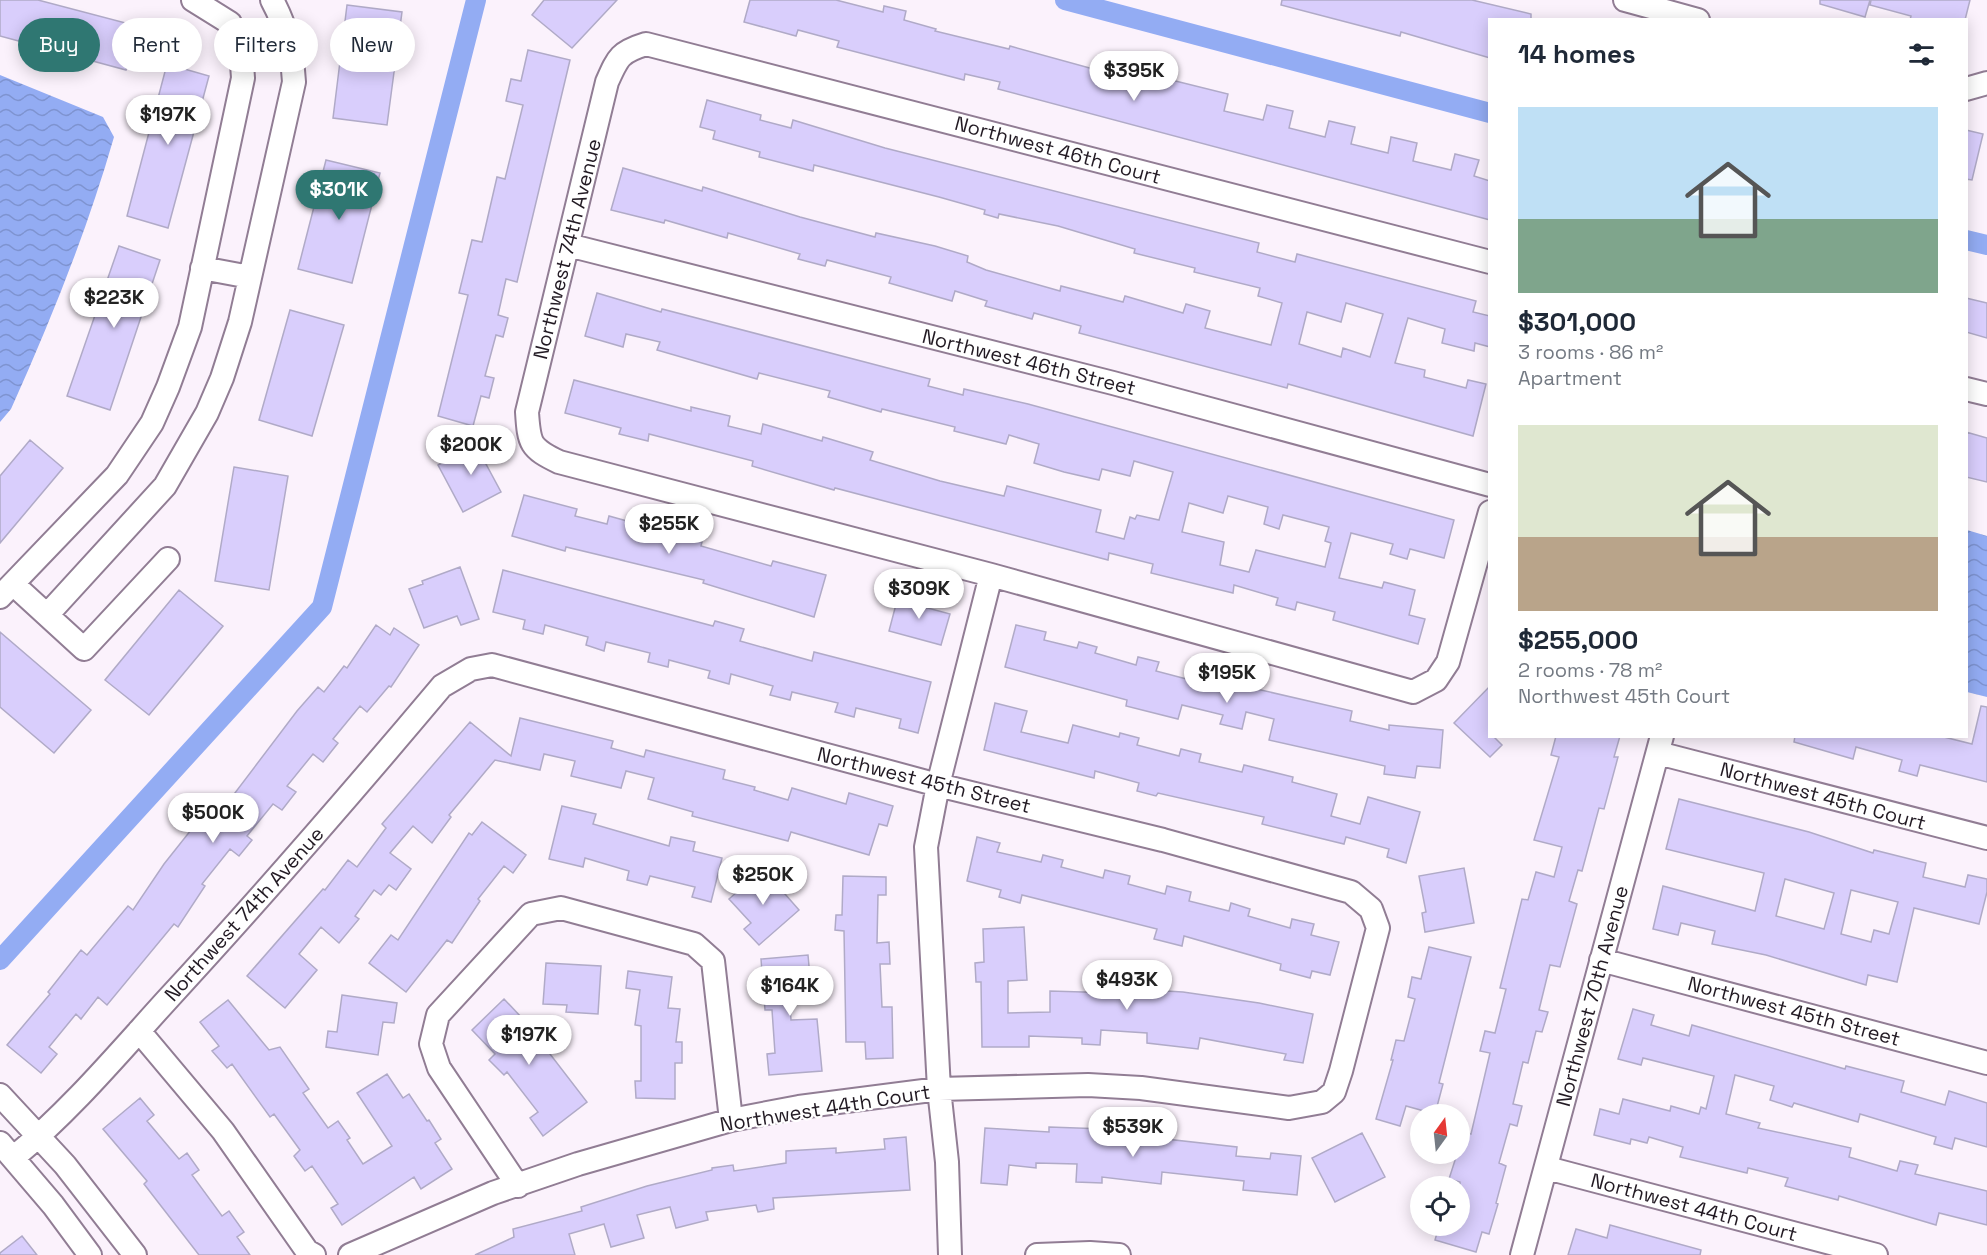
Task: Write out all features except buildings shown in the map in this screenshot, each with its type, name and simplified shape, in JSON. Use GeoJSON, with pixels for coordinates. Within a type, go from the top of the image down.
{"type":"FeatureCollection","features":[{"type":"Feature","properties":{"kind":"street"},"geometry":{"type":"LineString","coordinates":[[168,559],[84,649],[47,615],[6,591],[117,475],[152,423],[190,327],[243,78],[241,50],[230,23],[193,0]]}},
{"type":"Feature","properties":{"kind":"street"},"geometry":{"type":"LineString","coordinates":[[47,615],[165,486],[207,413],[222,378],[250,277],[294,82],[292,50],[285,25],[272,0]]}},
{"type":"Feature","properties":{"kind":"street"},"geometry":{"type":"LineString","coordinates":[[1624,0],[1691,18]]}},
{"type":"Feature","properties":{"kind":"street","name":"Northwest 46th Court"},"geometry":{"type":"LineString","coordinates":[[626,50],[646,44],[1488,261]]}},
{"type":"Feature","properties":{"kind":"street","name":"Northwest 74th Avenue"},"geometry":{"type":"LineString","coordinates":[[626,50],[615,65],[607,82],[527,412],[529,434],[537,452],[559,462],[991,575]]}},
{"type":"Feature","properties":{"kind":"street"},"geometry":{"type":"LineString","coordinates":[[1968,88],[1987,83]]}},
{"type":"Feature","properties":{"kind":"street","name":"Northwest 46th Street"},"geometry":{"type":"LineString","coordinates":[[568,245],[1113,383],[1488,484]]}},
{"type":"Feature","properties":{"kind":"street"},"geometry":{"type":"LineString","coordinates":[[202,268],[250,277]]}},
{"type":"Feature","properties":{"kind":"street"},"geometry":{"type":"LineString","coordinates":[[1968,389],[1987,394]]}},
{"type":"Feature","properties":{"kind":"street"},"geometry":{"type":"LineString","coordinates":[[950,1255],[947,1162],[939,1089],[926,847],[938,785],[991,575],[1413,692],[1436,680],[1448,663],[1488,519]]}},
{"type":"Feature","properties":{"kind":"street","name":"Northwest 45th Street"},"geometry":{"type":"LineString","coordinates":[[471,669],[492,666],[938,785],[1163,840],[1351,892],[1371,909],[1378,928],[1335,1092],[1322,1102]]}},
{"type":"Feature","properties":{"kind":"street","name":"Northwest 74th Avenue"},"geometry":{"type":"LineString","coordinates":[[7,1150],[40,1136],[268,890],[442,686],[471,669]]}},
{"type":"Feature","properties":{"kind":"street","name":"Northwest 45th Court"},"geometry":{"type":"LineString","coordinates":[[1660,745],[1987,838]]}},
{"type":"Feature","properties":{"kind":"street","name":"Northwest 70th Avenue"},"geometry":{"type":"LineString","coordinates":[[1522,1255],[1660,745]]}},
{"type":"Feature","properties":{"kind":"street"},"geometry":{"type":"LineString","coordinates":[[518,1186],[439,1068],[431,1044],[438,1015],[531,914],[561,908],[694,944],[713,961],[731,1120]]}},
{"type":"Feature","properties":{"kind":"street","name":"Northwest 45th Street"},"geometry":{"type":"LineString","coordinates":[[1601,960],[1987,1063]]}},
{"type":"Feature","properties":{"kind":"street"},"geometry":{"type":"LineString","coordinates":[[138,1032],[223,1131],[307,1251],[314,1255]]}},
{"type":"Feature","properties":{"kind":"street","name":"Northwest 44th Court"},"geometry":{"type":"LineString","coordinates":[[350,1255],[493,1193],[578,1164],[731,1120],[799,1107],[939,1089],[1088,1085],[1140,1088],[1289,1107],[1322,1102]]}},
{"type":"Feature","properties":{"kind":"street"},"geometry":{"type":"LineString","coordinates":[[0,1095],[40,1136],[135,1255]]}},
{"type":"Feature","properties":{"kind":"street"},"geometry":{"type":"LineString","coordinates":[[7,1150],[90,1255]]}},
{"type":"Feature","properties":{"kind":"street","name":"Northwest 44th Court"},"geometry":{"type":"LineString","coordinates":[[1547,1168],[1876,1255]]}},
{"type":"Feature","properties":{"kind":"street"},"geometry":{"type":"LineString","coordinates":[[1037,1255],[1090,1253],[1119,1255]]}},
{"type":"Feature","properties":{"kind":"water"},"geometry":{"type":"Polygon","coordinates":[[[0,75],[103,117],[114,137],[92,207],[54,309],[11,409],[0,422],[0,75]]]}},
{"type":"Feature","properties":{"kind":"water"},"geometry":{"type":"Polygon","coordinates":[[[1968,530],[1987,536],[1987,697],[1968,692],[1968,530]]]}},
{"type":"Feature","properties":{"kind":"waterway"},"geometry":{"type":"LineString","coordinates":[[0,960],[322,607],[476,0]]}},
{"type":"Feature","properties":{"kind":"waterway"},"geometry":{"type":"LineString","coordinates":[[1065,0],[1488,112]]}},
{"type":"Feature","properties":{"kind":"waterway"},"geometry":{"type":"LineString","coordinates":[[1968,240],[1987,245]]}}]}
